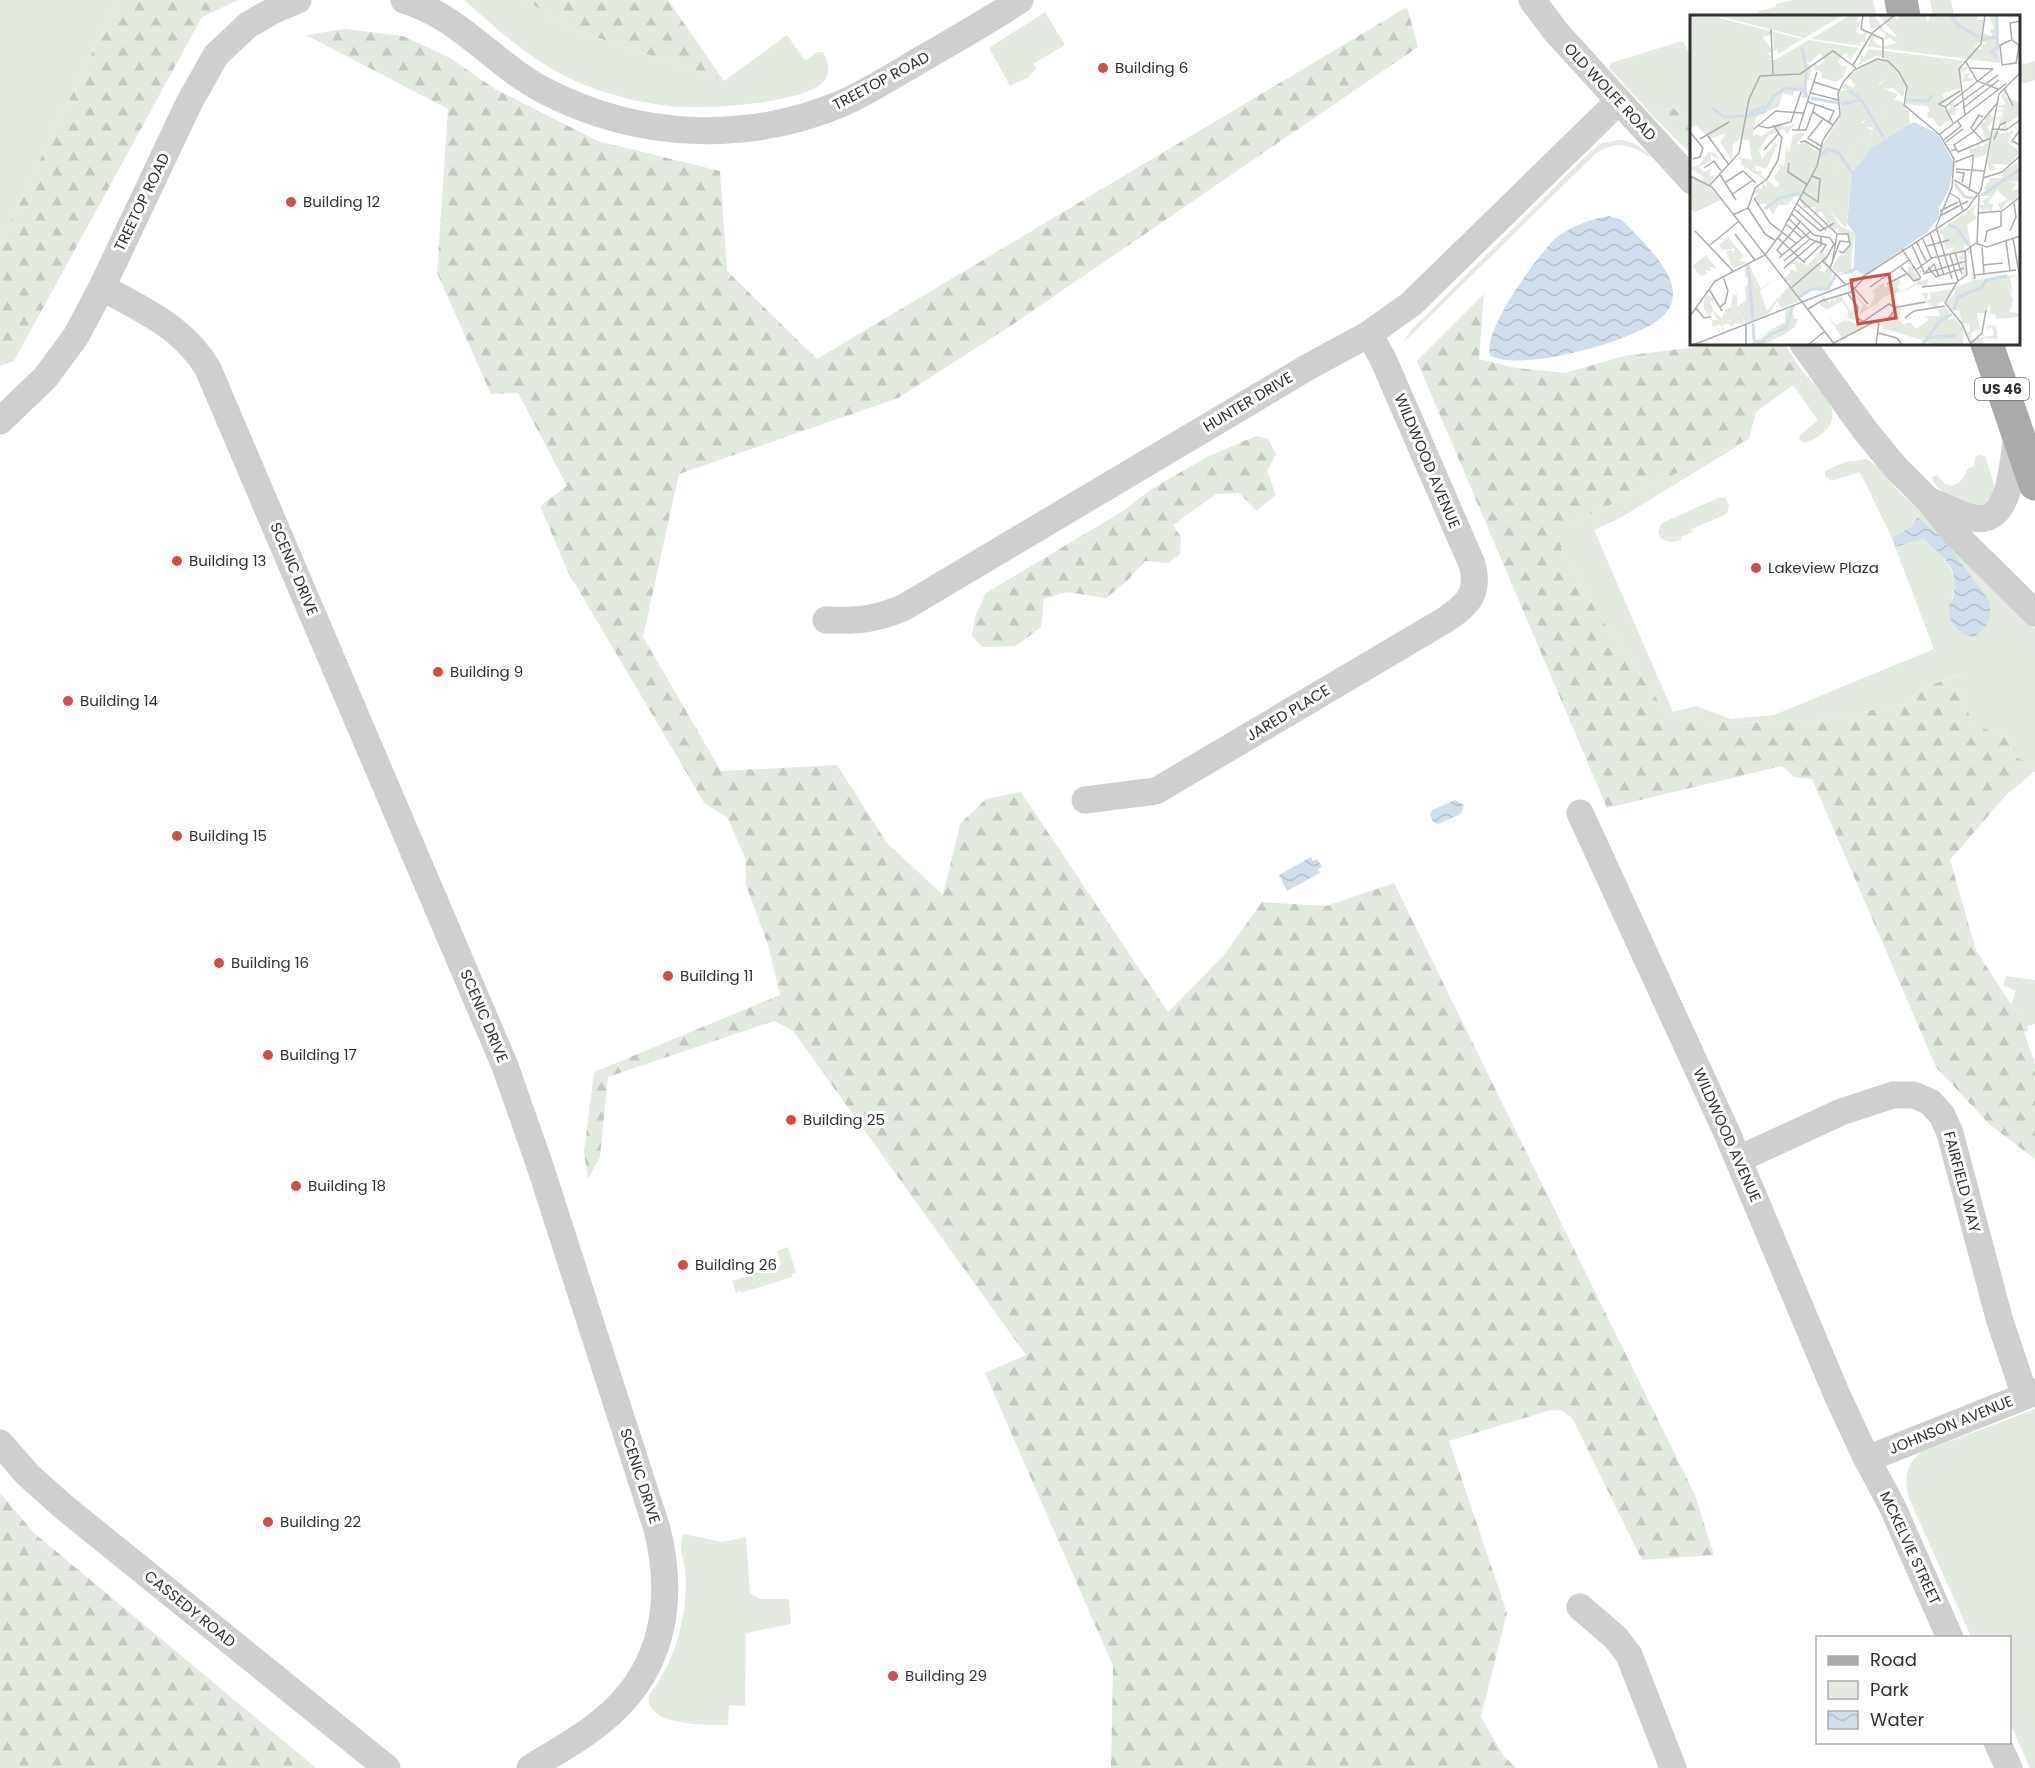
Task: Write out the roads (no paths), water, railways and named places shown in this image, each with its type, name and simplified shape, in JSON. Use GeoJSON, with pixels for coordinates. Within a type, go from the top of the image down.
{"type":"FeatureCollection","features":[{"type":"Feature","properties":{"kind":"main road"},"geometry":{"type":"LineString","coordinates":[[1900,0],[1904,15]]}},
{"type":"Feature","properties":{"kind":"main road","name":"US 46"},"geometry":{"type":"LineString","coordinates":[[1987,345],[2035,484]]}},
{"type":"Feature","properties":{"kind":"street","name":"TREETOP ROAD"},"geometry":{"type":"LineString","coordinates":[[0,421],[56,366],[84,322],[189,103],[216,55],[248,25],[298,0]]}},
{"type":"Feature","properties":{"kind":"street","name":"TREETOP ROAD"},"geometry":{"type":"LineString","coordinates":[[404,0],[443,16],[515,73],[563,100],[629,123],[671,129],[712,131],[783,122],[846,101],[952,42],[1020,0]]}},
{"type":"Feature","properties":{"kind":"street","name":"OLD WOLFE ROAD"},"geometry":{"type":"LineString","coordinates":[[1532,0],[1557,33],[1690,179]]}},
{"type":"Feature","properties":{"kind":"street","name":"HUNTER DRIVE"},"geometry":{"type":"LineString","coordinates":[[826,620],[864,621],[903,608],[1288,379],[1369,334],[1411,304],[1618,101]]}},
{"type":"Feature","properties":{"kind":"street","name":"SCENIC DRIVE"},"geometry":{"type":"LineString","coordinates":[[102,286],[178,332],[199,354],[208,369],[505,1066],[543,1174],[657,1529],[665,1569],[666,1598],[659,1635],[646,1668],[631,1692],[609,1715],[576,1740],[530,1768]]}},
{"type":"Feature","properties":{"kind":"street","name":"WILDWOOD AVENUE"},"geometry":{"type":"LineString","coordinates":[[1369,334],[1383,359],[1472,564],[1475,577],[1473,591]]}},
{"type":"Feature","properties":{"kind":"street"},"geometry":{"type":"LineString","coordinates":[[1804,345],[1881,450],[1929,501],[1957,537],[2035,614]]}},
{"type":"Feature","properties":{"kind":"street"},"geometry":{"type":"LineString","coordinates":[[1929,501],[1973,518],[1981,519],[1994,514],[2005,500],[2017,434]]}},
{"type":"Feature","properties":{"kind":"street","name":"JARED PLACE"},"geometry":{"type":"LineString","coordinates":[[1085,800],[1156,791],[1445,620],[1466,605],[1473,591]]}},
{"type":"Feature","properties":{"kind":"street","name":"WILDWOOD AVENUE"},"geometry":{"type":"LineString","coordinates":[[1580,813],[1738,1159],[1837,1395],[1867,1459]]}},
{"type":"Feature","properties":{"kind":"street","name":"FAIRFIELD WAY"},"geometry":{"type":"LineString","coordinates":[[1738,1159],[1841,1112],[1881,1097],[1905,1094],[1930,1102],[1942,1115],[1950,1133],[1964,1179],[1983,1260],[2030,1394]]}},
{"type":"Feature","properties":{"kind":"street","name":"JOHNSON AVENUE"},"geometry":{"type":"LineString","coordinates":[[1867,1459],[2030,1394]]}},
{"type":"Feature","properties":{"kind":"street","name":"CASSEDY ROAD"},"geometry":{"type":"LineString","coordinates":[[0,1443],[28,1475],[65,1508],[387,1768]]}},
{"type":"Feature","properties":{"kind":"street","name":"MCKELVIE STREET"},"geometry":{"type":"LineString","coordinates":[[1867,1459],[1893,1508],[1949,1636]]}},
{"type":"Feature","properties":{"kind":"street"},"geometry":{"type":"LineString","coordinates":[[1580,1607],[1616,1638],[1629,1655],[1673,1768]]}},
{"type":"Feature","properties":{"kind":"street"},"geometry":{"type":"LineString","coordinates":[[1997,1744],[2009,1768]]}},
{"type":"Feature","properties":{"kind":"water"},"geometry":{"type":"Polygon","coordinates":[[[1609,216],[1622,220],[1649,248],[1663,267],[1672,285],[1673,294],[1667,312],[1644,329],[1576,352],[1526,360],[1506,360],[1491,356],[1490,346],[1502,313],[1537,259],[1562,233],[1575,226],[1609,216]]]}},
{"type":"Feature","properties":{"kind":"water"},"geometry":{"type":"Polygon","coordinates":[[[1918,517],[1943,539],[1989,600],[1988,621],[1983,630],[1974,637],[1959,631],[1950,618],[1949,607],[1954,595],[1954,580],[1952,570],[1943,556],[1923,539],[1895,547],[1892,538],[1912,526],[1918,517]]]}},
{"type":"Feature","properties":{"kind":"water"},"geometry":{"type":"Polygon","coordinates":[[[1455,800],[1464,805],[1461,814],[1438,824],[1433,822],[1430,814],[1432,810],[1455,800]]]}},
{"type":"Feature","properties":{"kind":"water"},"geometry":{"type":"Polygon","coordinates":[[[1311,857],[1313,861],[1317,859],[1322,867],[1318,869],[1320,873],[1287,891],[1279,875],[1311,857]]]}},
{"type":"Feature","properties":{"kind":"place","name":"Building 6"},"geometry":{"type":"Point","coordinates":[1103,68]}},
{"type":"Feature","properties":{"kind":"place","name":"Building 12"},"geometry":{"type":"Point","coordinates":[291,202]}},
{"type":"Feature","properties":{"kind":"place","name":"Building 13"},"geometry":{"type":"Point","coordinates":[177,561]}},
{"type":"Feature","properties":{"kind":"place","name":"Lakeview Plaza"},"geometry":{"type":"Point","coordinates":[1756,568]}},
{"type":"Feature","properties":{"kind":"place","name":"Building 9"},"geometry":{"type":"Point","coordinates":[438,672]}},
{"type":"Feature","properties":{"kind":"place","name":"Building 14"},"geometry":{"type":"Point","coordinates":[68,701]}},
{"type":"Feature","properties":{"kind":"place","name":"Building 15"},"geometry":{"type":"Point","coordinates":[177,836]}},
{"type":"Feature","properties":{"kind":"place","name":"Building 16"},"geometry":{"type":"Point","coordinates":[219,963]}},
{"type":"Feature","properties":{"kind":"place","name":"Building 11"},"geometry":{"type":"Point","coordinates":[668,976]}},
{"type":"Feature","properties":{"kind":"place","name":"Building 17"},"geometry":{"type":"Point","coordinates":[268,1055]}},
{"type":"Feature","properties":{"kind":"place","name":"Building 25"},"geometry":{"type":"Point","coordinates":[791,1120]}},
{"type":"Feature","properties":{"kind":"place","name":"Building 18"},"geometry":{"type":"Point","coordinates":[296,1186]}},
{"type":"Feature","properties":{"kind":"place","name":"Building 26"},"geometry":{"type":"Point","coordinates":[683,1265]}},
{"type":"Feature","properties":{"kind":"place","name":"Building 22"},"geometry":{"type":"Point","coordinates":[268,1522]}},
{"type":"Feature","properties":{"kind":"place","name":"Building 29"},"geometry":{"type":"Point","coordinates":[893,1676]}}]}
